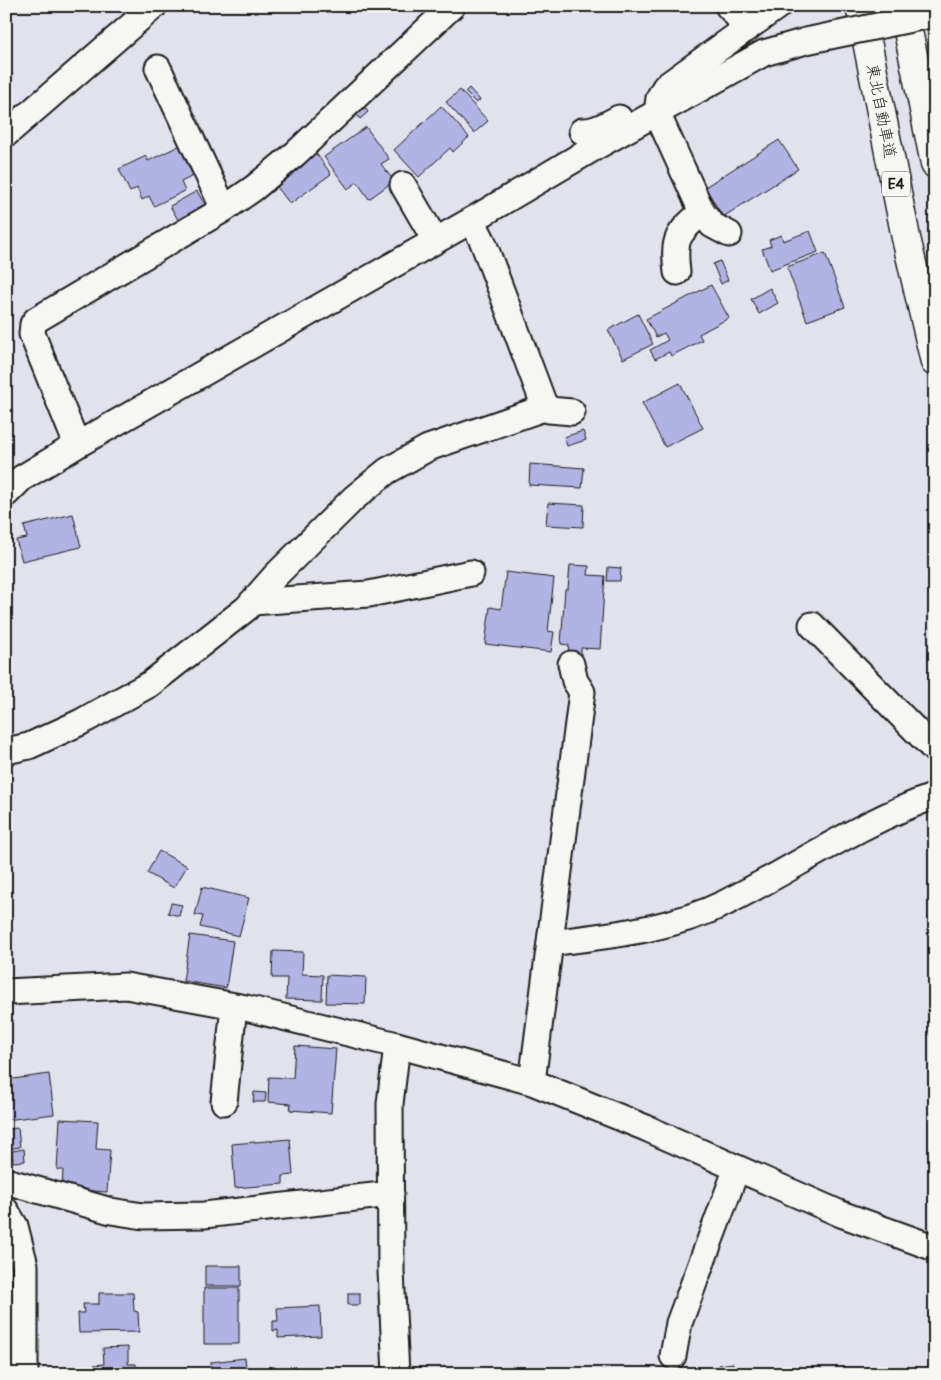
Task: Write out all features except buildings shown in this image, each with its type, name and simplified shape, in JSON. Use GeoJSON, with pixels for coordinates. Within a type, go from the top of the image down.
{"type":"FeatureCollection","features":[{"type":"Feature","properties":{"kind":"highway","name":"東北自動車道"},"geometry":{"type":"LineString","coordinates":[[860,6],[906,238],[935,362]]}},
{"type":"Feature","properties":{"kind":"highway"},"geometry":{"type":"LineString","coordinates":[[904,6],[935,164]]}},
{"type":"Feature","properties":{"kind":"street"},"geometry":{"type":"LineString","coordinates":[[6,134],[154,6]]}},
{"type":"Feature","properties":{"kind":"street"},"geometry":{"type":"LineString","coordinates":[[77,445],[32,334],[33,324],[36,320],[224,209],[254,188],[294,154],[452,6]]}},
{"type":"Feature","properties":{"kind":"street"},"geometry":{"type":"LineString","coordinates":[[728,6],[748,28]]}},
{"type":"Feature","properties":{"kind":"street"},"geometry":{"type":"LineString","coordinates":[[6,494],[22,478],[77,445],[472,220],[597,146],[658,106],[664,87],[778,6]]}},
{"type":"Feature","properties":{"kind":"street"},"geometry":{"type":"LineString","coordinates":[[582,131],[589,132],[658,106],[764,54],[806,41],[935,14]]}},
{"type":"Feature","properties":{"kind":"street"},"geometry":{"type":"LineString","coordinates":[[158,68],[224,209]]}},
{"type":"Feature","properties":{"kind":"street"},"geometry":{"type":"LineString","coordinates":[[658,106],[702,212],[712,225],[729,234]]}},
{"type":"Feature","properties":{"kind":"street"},"geometry":{"type":"LineString","coordinates":[[403,185],[435,240]]}},
{"type":"Feature","properties":{"kind":"street"},"geometry":{"type":"LineString","coordinates":[[677,272],[676,243],[686,226],[702,212]]}},
{"type":"Feature","properties":{"kind":"street"},"geometry":{"type":"LineString","coordinates":[[472,220],[483,242],[544,402],[549,410],[572,412]]}},
{"type":"Feature","properties":{"kind":"street"},"geometry":{"type":"LineString","coordinates":[[6,751],[29,746],[81,722],[150,684],[247,608],[275,576],[354,498],[387,471],[428,448],[547,407]]}},
{"type":"Feature","properties":{"kind":"street"},"geometry":{"type":"LineString","coordinates":[[252,602],[369,594],[471,573]]}},
{"type":"Feature","properties":{"kind":"street"},"geometry":{"type":"LineString","coordinates":[[812,625],[935,750]]}},
{"type":"Feature","properties":{"kind":"street"},"geometry":{"type":"LineString","coordinates":[[532,1082],[582,692],[575,681],[572,664]]}},
{"type":"Feature","properties":{"kind":"street"},"geometry":{"type":"LineString","coordinates":[[551,943],[640,931],[693,916],[724,904],[873,821],[907,805],[935,796]]}},
{"type":"Feature","properties":{"kind":"street"},"geometry":{"type":"LineString","coordinates":[[6,992],[126,986],[234,1006],[397,1045],[532,1082],[646,1128],[842,1214],[935,1248]]}},
{"type":"Feature","properties":{"kind":"street"},"geometry":{"type":"LineString","coordinates":[[224,1102],[234,1006]]}},
{"type":"Feature","properties":{"kind":"street"},"geometry":{"type":"LineString","coordinates":[[396,1374],[391,1271],[390,1104],[397,1045]]}},
{"type":"Feature","properties":{"kind":"street"},"geometry":{"type":"LineString","coordinates":[[673,1356],[679,1323],[737,1168]]}},
{"type":"Feature","properties":{"kind":"street"},"geometry":{"type":"LineString","coordinates":[[6,1181],[112,1211],[142,1216],[204,1215],[391,1194]]}},
{"type":"Feature","properties":{"kind":"street"},"geometry":{"type":"LineString","coordinates":[[6,1211],[14,1226],[26,1264],[24,1374]]}}]}
